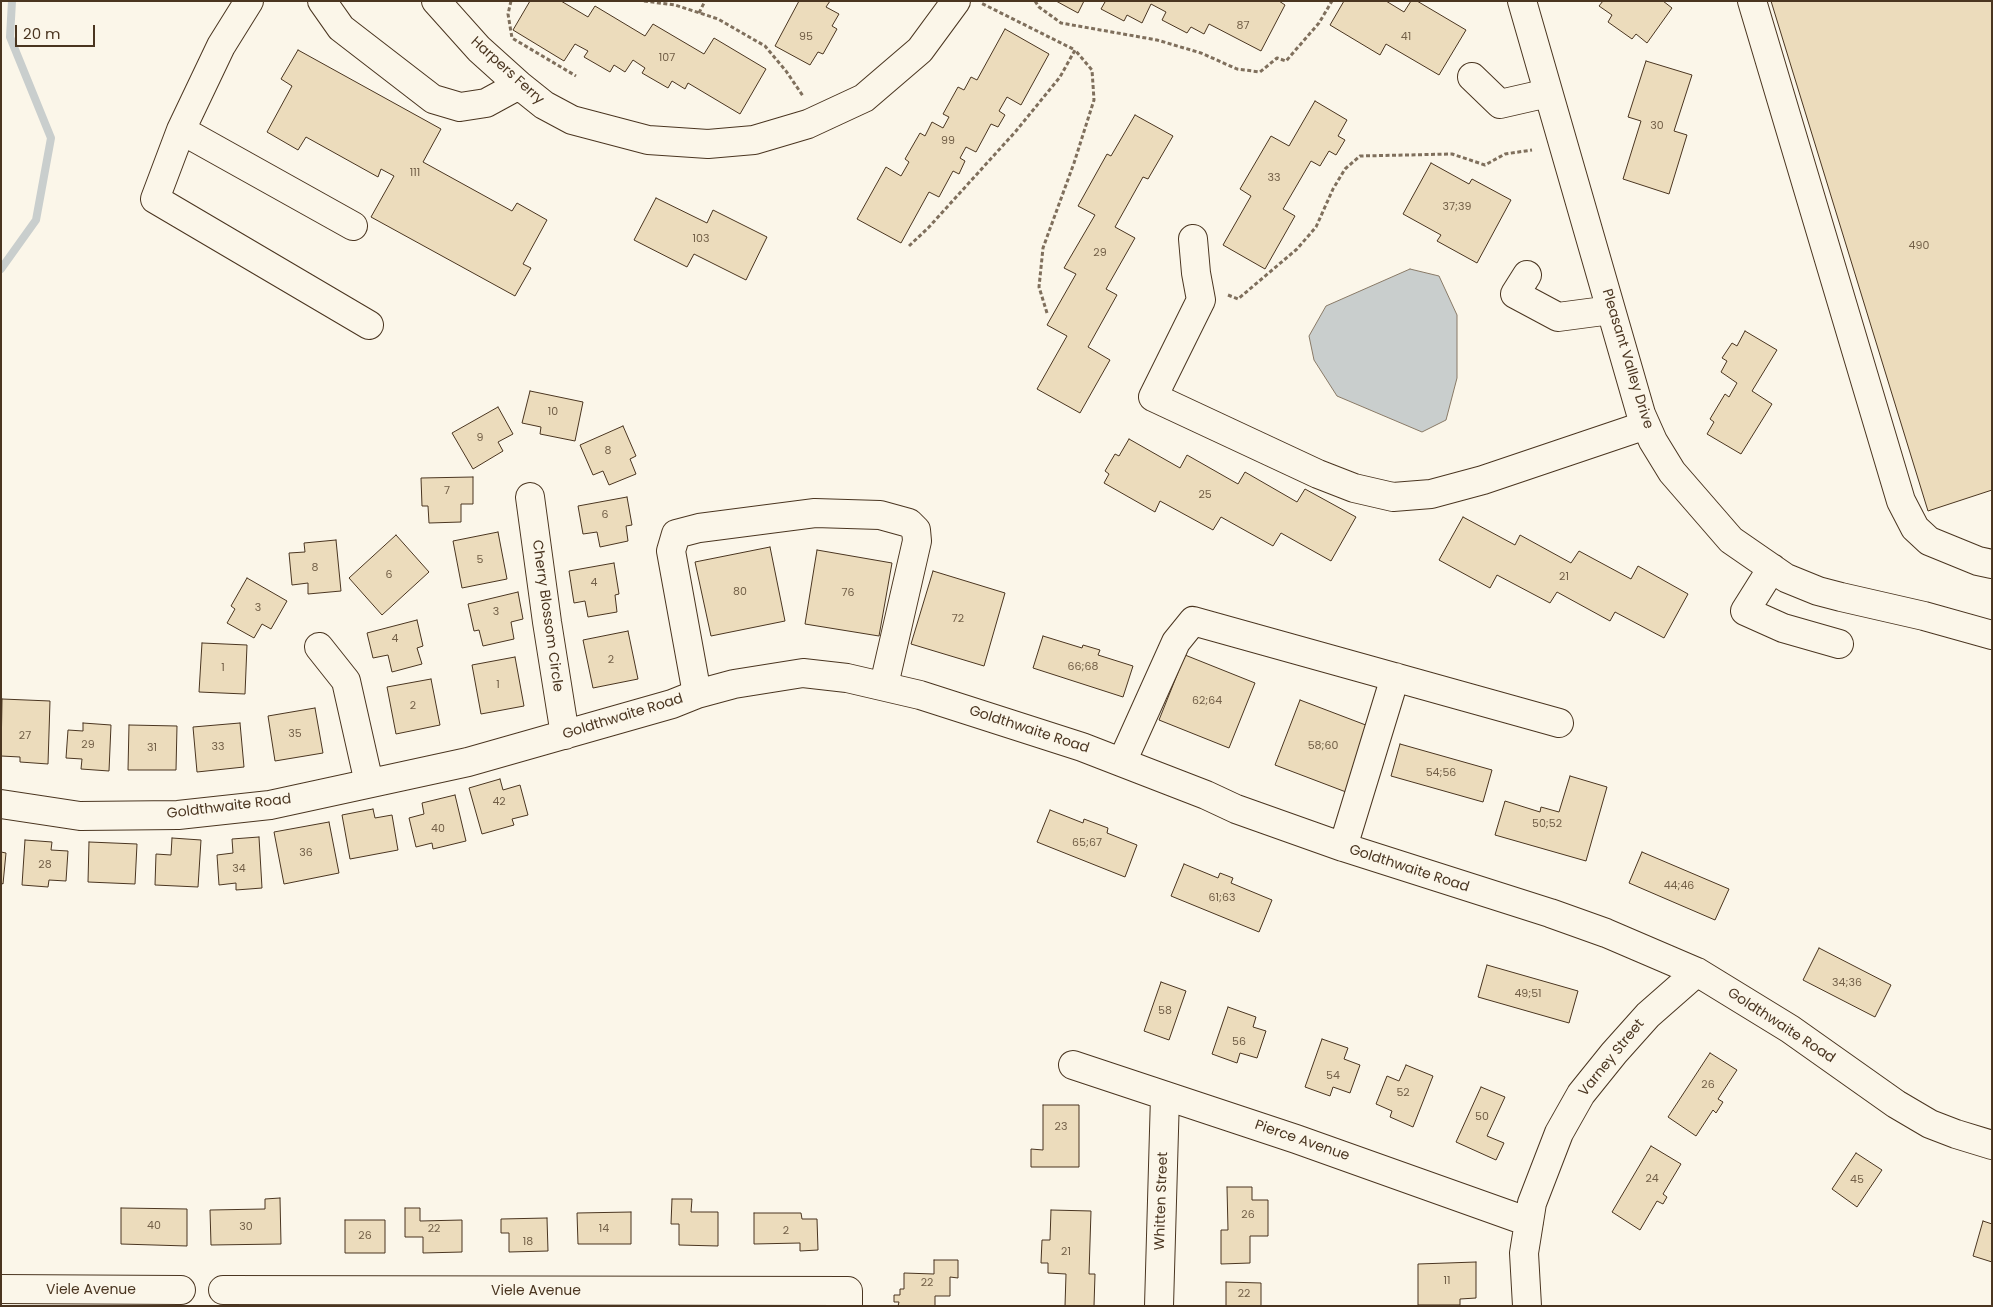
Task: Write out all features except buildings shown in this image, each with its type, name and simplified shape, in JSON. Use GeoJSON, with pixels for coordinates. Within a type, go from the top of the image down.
{"type":"FeatureCollection","features":[{"type":"Feature","properties":{"kind":"street"},"geometry":{"type":"LineString","coordinates":[[249,1],[221,46],[181,130],[155,199],[369,325]]}},
{"type":"Feature","properties":{"kind":"street"},"geometry":{"type":"LineString","coordinates":[[322,1],[341,28],[433,100],[460,107],[486,104],[518,85]]}},
{"type":"Feature","properties":{"kind":"street","name":"Harpers Ferry"},"geometry":{"type":"LineString","coordinates":[[436,1],[479,49],[518,85],[544,105],[572,120],[648,140],[708,144],[754,140],[818,120],[864,98],[920,50],[956,1]]}},
{"type":"Feature","properties":{"kind":"street","name":"Pleasant Valley Drive"},"geometry":{"type":"LineString","coordinates":[[1522,1],[1646,425],[1653,441],[1672,472],[1731,540],[1786,578],[1818,591],[1924,616],[1992,635]]}},
{"type":"Feature","properties":{"kind":"street"},"geometry":{"type":"LineString","coordinates":[[1752,1],[1901,502],[1915,528],[1929,541],[1978,561],[1992,564]]}},
{"type":"Feature","properties":{"kind":"street"},"geometry":{"type":"LineString","coordinates":[[1472,77],[1500,104],[1548,93]]}},
{"type":"Feature","properties":{"kind":"street"},"geometry":{"type":"LineString","coordinates":[[181,130],[353,226]]}},
{"type":"Feature","properties":{"kind":"street"},"geometry":{"type":"LineString","coordinates":[[1193,239],[1201,300],[1153,397],[1276,456],[1354,488],[1393,497],[1431,494],[1492,477],[1646,425]]}},
{"type":"Feature","properties":{"kind":"street"},"geometry":{"type":"LineString","coordinates":[[1527,275],[1515,294],[1558,316],[1611,310]]}},
{"type":"Feature","properties":{"kind":"street","name":"Cherry Blossom Circle"},"geometry":{"type":"LineString","coordinates":[[530,497],[546,622],[565,735]]}},
{"type":"Feature","properties":{"kind":"street"},"geometry":{"type":"LineString","coordinates":[[697,694],[671,552],[676,534],[699,528],[815,513],[880,515],[909,523],[916,530],[917,541],[884,686]]}},
{"type":"Feature","properties":{"kind":"street"},"geometry":{"type":"LineString","coordinates":[[1772,568],[1745,611],[1783,628],[1840,644]]}},
{"type":"Feature","properties":{"kind":"street"},"geometry":{"type":"LineString","coordinates":[[1122,762],[1176,642],[1193,621],[1559,723]]}},
{"type":"Feature","properties":{"kind":"street"},"geometry":{"type":"LineString","coordinates":[[319,647],[346,681],[369,783]]}},
{"type":"Feature","properties":{"kind":"street","name":"Goldthwaite Road"},"geometry":{"type":"LineString","coordinates":[[1,804],[80,816],[178,815],[270,805],[468,762],[672,704],[697,694],[734,684],[803,673],[847,678],[920,695],[1073,744],[1206,795],[1236,809],[1343,847],[1550,913],[1606,933],[1697,972],[1790,1030],[1896,1104],[1930,1124],[1992,1145]]}},
{"type":"Feature","properties":{"kind":"street"},"geometry":{"type":"LineString","coordinates":[[1343,847],[1395,677]]}},
{"type":"Feature","properties":{"kind":"street","name":"Varney Street"},"geometry":{"type":"LineString","coordinates":[[1527,1306],[1524,1253],[1532,1203],[1559,1133],[1581,1094],[1648,1015],[1697,972]]}},
{"type":"Feature","properties":{"kind":"street","name":"Pierce Avenue"},"geometry":{"type":"LineString","coordinates":[[1073,1066],[1305,1142],[1529,1222]]}},
{"type":"Feature","properties":{"kind":"street","name":"Whitten Street"},"geometry":{"type":"LineString","coordinates":[[1159,1306],[1166,1096]]}},
{"type":"Feature","properties":{"kind":"street","name":"Viele Avenue"},"geometry":{"type":"LineString","coordinates":[[1,1289],[49,1298],[181,1290]]}},
{"type":"Feature","properties":{"kind":"street","name":"Viele Avenue"},"geometry":{"type":"LineString","coordinates":[[224,1290],[848,1298]]}},
{"type":"Feature","properties":{"kind":"path"},"geometry":{"type":"LineString","coordinates":[[511,1],[508,14],[512,38],[576,76]]}},
{"type":"Feature","properties":{"kind":"path"},"geometry":{"type":"LineString","coordinates":[[644,1],[676,5],[718,19],[765,46],[786,71],[818,120]]}},
{"type":"Feature","properties":{"kind":"path"},"geometry":{"type":"LineString","coordinates":[[699,12],[705,1]]}},
{"type":"Feature","properties":{"kind":"path"},"geometry":{"type":"LineString","coordinates":[[979,1],[1075,50],[1092,70],[1094,100],[1074,163],[1043,248],[1039,287],[1047,313]]}},
{"type":"Feature","properties":{"kind":"path"},"geometry":{"type":"LineString","coordinates":[[1035,1],[1061,23],[1157,40],[1201,53],[1237,69],[1260,72],[1277,58],[1286,61],[1319,23],[1332,1]]}},
{"type":"Feature","properties":{"kind":"path"},"geometry":{"type":"LineString","coordinates":[[909,246],[929,227],[1016,131],[1060,77],[1075,50]]}},
{"type":"Feature","properties":{"kind":"path"},"geometry":{"type":"LineString","coordinates":[[1197,281],[1238,299],[1297,249],[1316,227],[1333,189],[1345,169],[1360,156],[1452,154],[1485,165],[1505,154],[1532,150]]}},
{"type":"Feature","properties":{"kind":"shaded area"},"geometry":{"type":"Polygon","coordinates":[[[1410,269],[1439,276],[1457,315],[1457,378],[1446,420],[1422,432],[1337,396],[1314,360],[1309,336],[1326,306],[1410,269]]]}},
{"type":"Feature","properties":{"kind":"waterway"},"geometry":{"type":"LineString","coordinates":[[1,269],[36,220],[51,138],[10,37],[12,1]]}}]}
